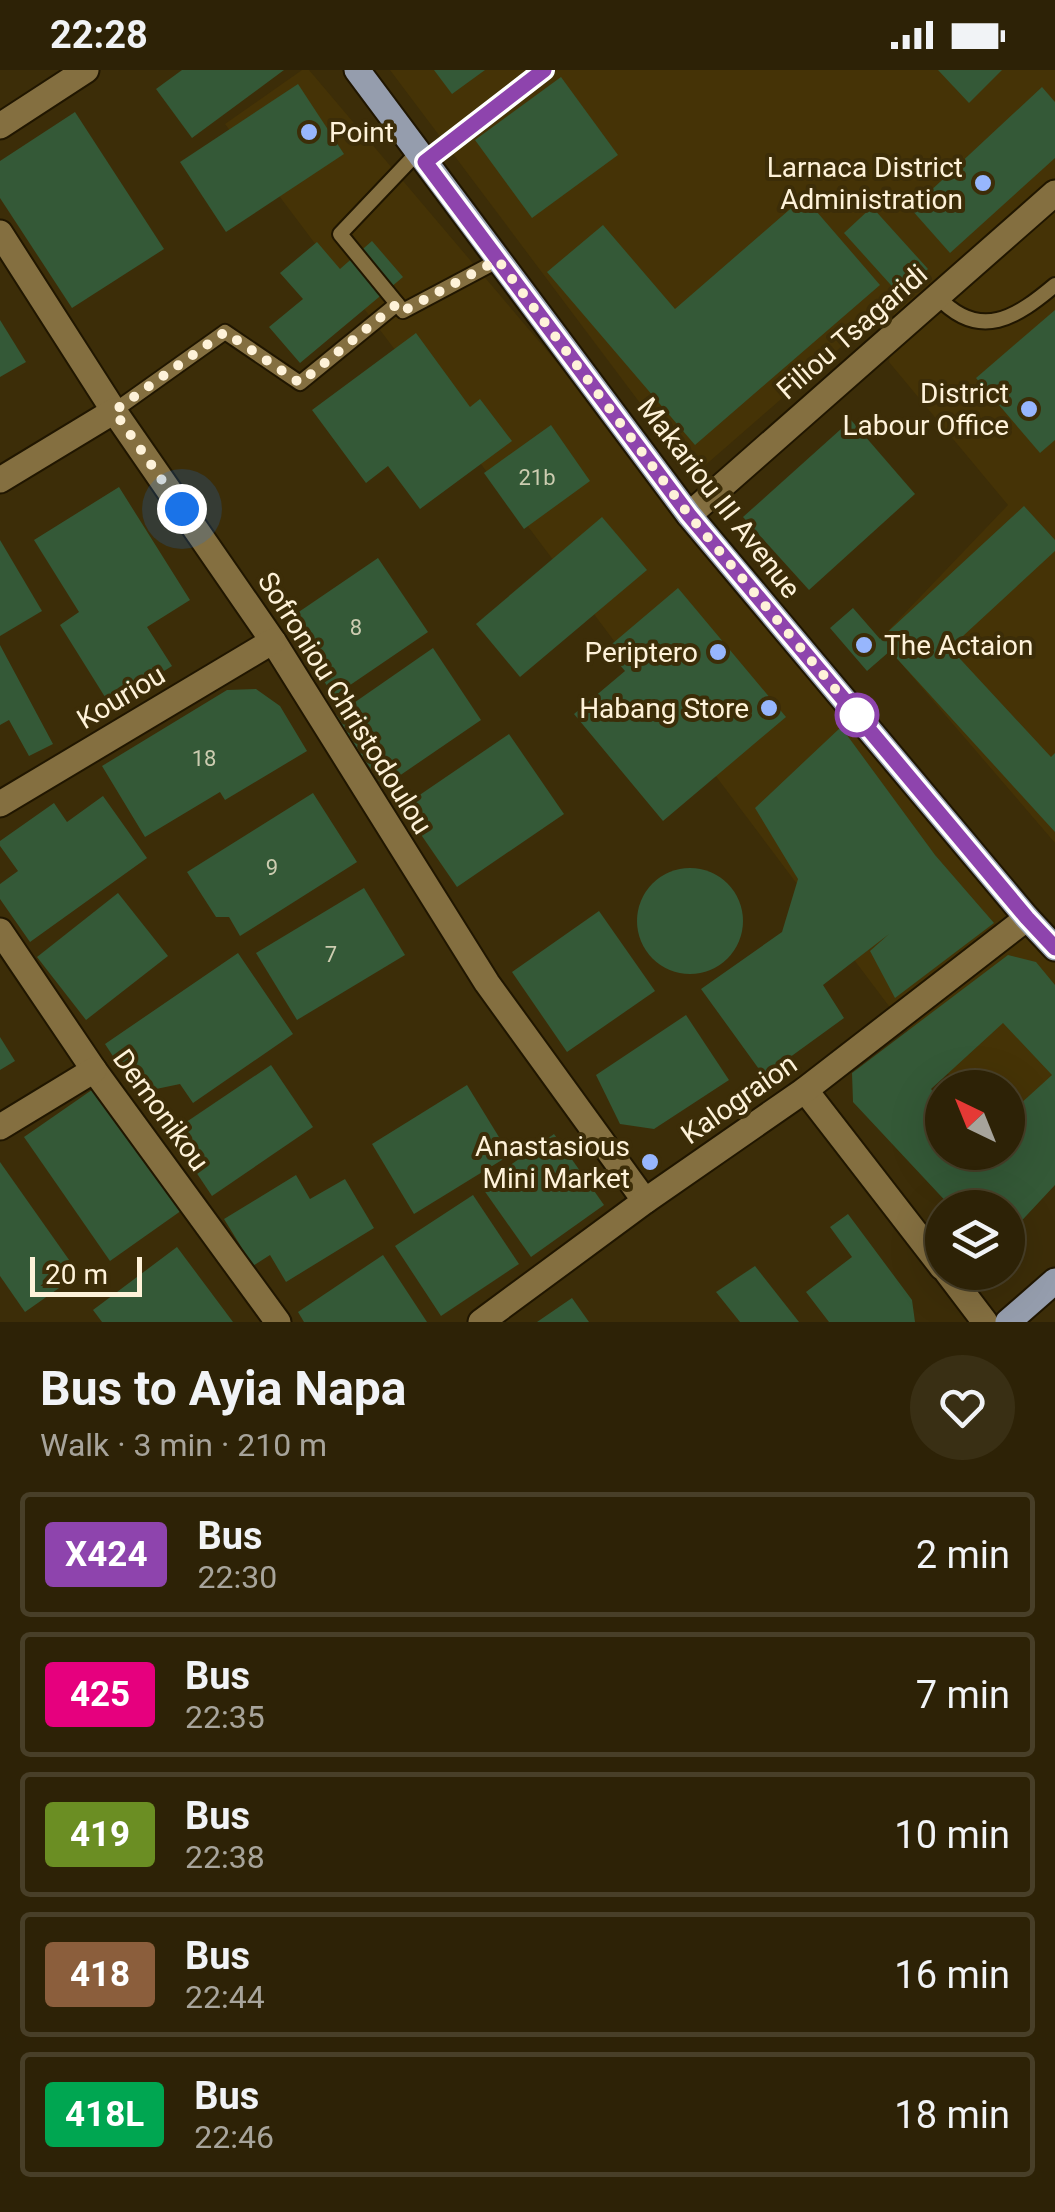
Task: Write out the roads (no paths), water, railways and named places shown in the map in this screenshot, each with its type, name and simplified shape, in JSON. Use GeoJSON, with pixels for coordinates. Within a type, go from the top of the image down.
{"type":"FeatureCollection","features":[{"type":"Feature","properties":{"kind":"main road","name":"Makariou III Avenue"},"geometry":{"type":"LineString","coordinates":[[358,70],[689,515],[1055,948]]}},
{"type":"Feature","properties":{"kind":"main road"},"geometry":{"type":"LineString","coordinates":[[1008,1322],[1055,1281]]}},
{"type":"Feature","properties":{"kind":"street"},"geometry":{"type":"LineString","coordinates":[[0,126],[86,70]]}},
{"type":"Feature","properties":{"kind":"street","name":"Filiou Tsagaridi"},"geometry":{"type":"LineString","coordinates":[[689,515],[1055,194]]}},
{"type":"Feature","properties":{"kind":"street","name":"Sofroniou Christodoulou"},"geometry":{"type":"LineString","coordinates":[[0,233],[114,411],[273,641],[487,983],[645,1201]]}},
{"type":"Feature","properties":{"kind":"street"},"geometry":{"type":"LineString","coordinates":[[0,480],[114,411]]}},
{"type":"Feature","properties":{"kind":"street","name":"Kouriou"},"geometry":{"type":"LineString","coordinates":[[0,804],[273,641]]}},
{"type":"Feature","properties":{"kind":"street","name":"Kalograion"},"geometry":{"type":"LineString","coordinates":[[481,1322],[645,1201],[806,1090],[1027,918]]}},
{"type":"Feature","properties":{"kind":"street","name":"Demonikou"},"geometry":{"type":"LineString","coordinates":[[0,931],[94,1070],[278,1322]]}},
{"type":"Feature","properties":{"kind":"street"},"geometry":{"type":"LineString","coordinates":[[0,1127],[94,1070]]}},
{"type":"Feature","properties":{"kind":"street"},"geometry":{"type":"LineString","coordinates":[[806,1090],[925,1244]]}},
{"type":"Feature","properties":{"kind":"street"},"geometry":{"type":"LineString","coordinates":[[960,1290],[985,1322]]}},
{"type":"Feature","properties":{"kind":"lane"},"geometry":{"type":"LineString","coordinates":[[498,260],[403,311],[340,234],[421,157],[544,70]]}},
{"type":"Feature","properties":{"kind":"lane"},"geometry":{"type":"LineString","coordinates":[[938,297],[959,314],[997,321],[1018,314],[1055,285]]}},
{"type":"Feature","properties":{"kind":"lane"},"geometry":{"type":"LineString","coordinates":[[114,411],[225,332],[300,383],[397,304]]}},
{"type":"Feature","properties":{"kind":"place","name":"Point"},"geometry":{"type":"Point","coordinates":[309,132]}},
{"type":"Feature","properties":{"kind":"place","name":"Larnaca District Administration"},"geometry":{"type":"Point","coordinates":[983,183]}},
{"type":"Feature","properties":{"kind":"place","name":"District Labour Office"},"geometry":{"type":"Point","coordinates":[1029,409]}},
{"type":"Feature","properties":{"kind":"place","name":"The Actaion"},"geometry":{"type":"Point","coordinates":[864,645]}},
{"type":"Feature","properties":{"kind":"place","name":"Periptero"},"geometry":{"type":"Point","coordinates":[718,652]}},
{"type":"Feature","properties":{"kind":"place","name":"Habang Store"},"geometry":{"type":"Point","coordinates":[769,708]}},
{"type":"Feature","properties":{"kind":"place","name":"Anastasious Mini Market"},"geometry":{"type":"Point","coordinates":[650,1162]}}]}
